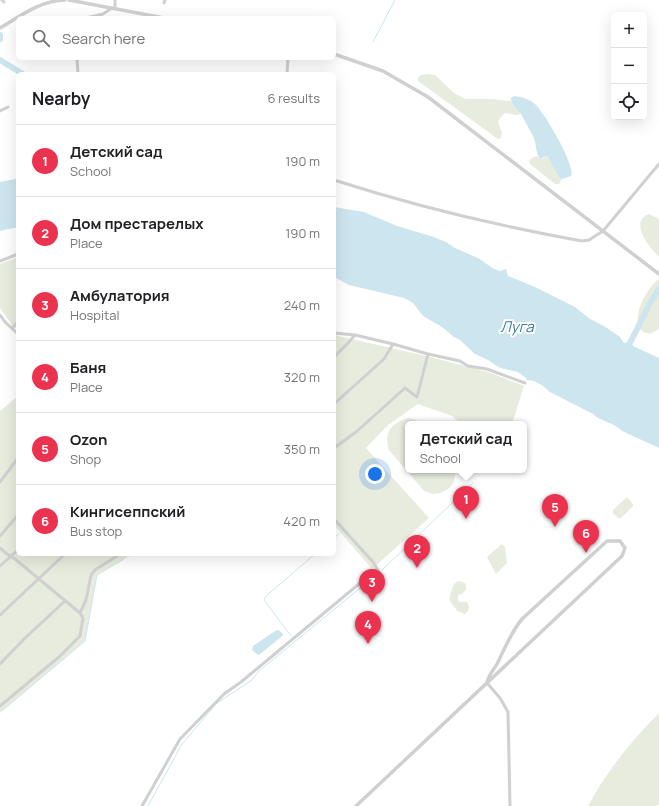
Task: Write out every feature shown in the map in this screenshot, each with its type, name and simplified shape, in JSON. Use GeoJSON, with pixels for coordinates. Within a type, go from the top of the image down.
{"type":"FeatureCollection","features":[{"type":"Feature","properties":{"kind":"street"},"geometry":{"type":"LineString","coordinates":[[21,16],[42,4],[65,0]]}},
{"type":"Feature","properties":{"kind":"street"},"geometry":{"type":"LineString","coordinates":[[69,0],[154,16]]}},
{"type":"Feature","properties":{"kind":"street"},"geometry":{"type":"LineString","coordinates":[[114,8],[115,0]]}},
{"type":"Feature","properties":{"kind":"street"},"geometry":{"type":"LineString","coordinates":[[94,16],[103,14],[114,8]]}},
{"type":"Feature","properties":{"kind":"street"},"geometry":{"type":"LineString","coordinates":[[2,27],[16,19]]}},
{"type":"Feature","properties":{"kind":"street"},"geometry":{"type":"LineString","coordinates":[[336,55],[383,71],[428,97],[659,274]]}},
{"type":"Feature","properties":{"kind":"street"},"geometry":{"type":"LineString","coordinates":[[77,60],[78,72]]}},
{"type":"Feature","properties":{"kind":"street"},"geometry":{"type":"LineString","coordinates":[[287,72],[288,60]]}},
{"type":"Feature","properties":{"kind":"street"},"geometry":{"type":"LineString","coordinates":[[0,111],[8,107]]}},
{"type":"Feature","properties":{"kind":"street"},"geometry":{"type":"LineString","coordinates":[[336,181],[407,202],[470,218],[582,242],[589,240],[603,230],[659,164]]}},
{"type":"Feature","properties":{"kind":"street"},"geometry":{"type":"LineString","coordinates":[[0,261],[16,255]]}},
{"type":"Feature","properties":{"kind":"street"},"geometry":{"type":"LineString","coordinates":[[0,315],[16,332]]}},
{"type":"Feature","properties":{"kind":"street"},"geometry":{"type":"LineString","coordinates":[[12,328],[16,324]]}},
{"type":"Feature","properties":{"kind":"street"},"geometry":{"type":"LineString","coordinates":[[336,333],[355,335],[411,348],[428,354],[460,361],[468,366],[487,369],[525,383]]}},
{"type":"Feature","properties":{"kind":"street"},"geometry":{"type":"LineString","coordinates":[[336,355],[355,335]]}},
{"type":"Feature","properties":{"kind":"street"},"geometry":{"type":"LineString","coordinates":[[336,402],[384,359],[394,344]]}},
{"type":"Feature","properties":{"kind":"street"},"geometry":{"type":"LineString","coordinates":[[336,447],[356,432],[405,388],[417,397],[428,354]]}},
{"type":"Feature","properties":{"kind":"street"},"geometry":{"type":"LineString","coordinates":[[0,482],[16,461]]}},
{"type":"Feature","properties":{"kind":"street"},"geometry":{"type":"LineString","coordinates":[[0,536],[16,517]]}},
{"type":"Feature","properties":{"kind":"street"},"geometry":{"type":"LineString","coordinates":[[336,521],[374,562],[379,572]]}},
{"type":"Feature","properties":{"kind":"street"},"geometry":{"type":"LineString","coordinates":[[356,806],[487,683],[622,556],[625,548],[620,541],[607,541],[522,619],[514,628],[488,678],[487,683]]}},
{"type":"Feature","properties":{"kind":"street"},"geometry":{"type":"LineString","coordinates":[[0,548],[80,613],[83,618],[80,636],[59,657],[0,706]]}},
{"type":"Feature","properties":{"kind":"street"},"geometry":{"type":"LineString","coordinates":[[0,566],[16,552]]}},
{"type":"Feature","properties":{"kind":"street"},"geometry":{"type":"LineString","coordinates":[[0,615],[63,556]]}},
{"type":"Feature","properties":{"kind":"street"},"geometry":{"type":"LineString","coordinates":[[80,613],[86,600],[91,575],[95,570],[117,556]]}},
{"type":"Feature","properties":{"kind":"street"},"geometry":{"type":"LineString","coordinates":[[142,806],[165,768],[180,739],[208,708],[377,569]]}},
{"type":"Feature","properties":{"kind":"street"},"geometry":{"type":"LineString","coordinates":[[0,664],[25,638],[65,601]]}},
{"type":"Feature","properties":{"kind":"street"},"geometry":{"type":"LineString","coordinates":[[487,683],[500,698],[508,712],[510,806]]}},
{"type":"Feature","properties":{"kind":"shaded area"},"geometry":{"type":"Polygon","coordinates":[[[421,75],[435,75],[454,93],[465,99],[511,101],[521,114],[517,115],[505,113],[500,118],[498,122],[502,133],[501,138],[498,139],[418,81],[418,78],[421,75]]]}},
{"type":"Feature","properties":{"kind":"shaded area"},"geometry":{"type":"Polygon","coordinates":[[[537,156],[543,159],[546,156],[550,159],[559,177],[562,179],[559,184],[555,184],[530,164],[529,161],[537,156]]]}},
{"type":"Feature","properties":{"kind":"shaded area"},"geometry":{"type":"Polygon","coordinates":[[[649,214],[659,219],[659,257],[646,242],[641,229],[640,223],[643,218],[649,214]]]}},
{"type":"Feature","properties":{"kind":"shaded area"},"geometry":{"type":"Polygon","coordinates":[[[16,258],[16,328],[0,308],[0,264],[16,258]]]}},
{"type":"Feature","properties":{"kind":"shaded area"},"geometry":{"type":"Polygon","coordinates":[[[659,279],[659,329],[650,334],[643,332],[639,326],[639,311],[645,295],[659,279]]]}},
{"type":"Feature","properties":{"kind":"shaded area"},"geometry":{"type":"Polygon","coordinates":[[[336,335],[488,372],[524,386],[513,421],[458,421],[452,416],[418,404],[388,425],[366,448],[429,518],[372,569],[336,527],[336,335]]]}},
{"type":"Feature","properties":{"kind":"shaded area"},"geometry":{"type":"Polygon","coordinates":[[[16,398],[16,556],[129,556],[97,575],[85,641],[0,713],[0,411],[16,398]]]}},
{"type":"Feature","properties":{"kind":"shaded area"},"geometry":{"type":"Polygon","coordinates":[[[409,418],[417,421],[405,421],[405,469],[389,450],[387,444],[390,429],[398,422],[409,418]]]}},
{"type":"Feature","properties":{"kind":"shaded area"},"geometry":{"type":"Polygon","coordinates":[[[409,473],[456,473],[454,482],[449,488],[441,493],[433,494],[424,491],[409,473]]]}},
{"type":"Feature","properties":{"kind":"shaded area"},"geometry":{"type":"Polygon","coordinates":[[[626,498],[628,498],[633,506],[621,518],[618,518],[613,513],[613,510],[626,498]]]}},
{"type":"Feature","properties":{"kind":"shaded area"},"geometry":{"type":"Polygon","coordinates":[[[502,544],[505,547],[507,563],[496,574],[487,557],[502,544]]]}},
{"type":"Feature","properties":{"kind":"shaded area"},"geometry":{"type":"Polygon","coordinates":[[[458,581],[466,584],[466,590],[462,594],[458,595],[458,600],[460,602],[467,602],[469,607],[465,614],[457,611],[450,600],[454,584],[458,581]]]}},
{"type":"Feature","properties":{"kind":"shaded area"},"geometry":{"type":"Polygon","coordinates":[[[659,713],[659,804],[656,806],[588,806],[595,793],[620,757],[659,713]]]}},
{"type":"Feature","properties":{"kind":"water"},"geometry":{"type":"Polygon","coordinates":[[[514,96],[531,101],[540,110],[559,140],[569,162],[571,176],[562,179],[559,177],[548,157],[546,156],[541,159],[539,157],[533,136],[521,114],[512,103],[511,98],[514,96]]]}},
{"type":"Feature","properties":{"kind":"water"},"geometry":{"type":"Polygon","coordinates":[[[16,178],[16,227],[0,231],[0,182],[16,178]]]}},
{"type":"Feature","properties":{"kind":"water","name":"Луга"},"geometry":{"type":"Polygon","coordinates":[[[336,207],[364,212],[397,226],[434,237],[478,258],[494,269],[500,271],[506,269],[508,276],[533,286],[575,307],[590,319],[604,326],[620,337],[624,343],[631,341],[633,346],[659,358],[659,448],[622,431],[619,428],[550,392],[534,381],[527,380],[518,372],[500,368],[475,354],[460,340],[423,316],[413,303],[404,298],[349,285],[336,278],[336,207]]]}},
{"type":"Feature","properties":{"kind":"water"},"geometry":{"type":"Polygon","coordinates":[[[278,630],[283,635],[260,654],[258,655],[252,650],[253,646],[278,630]]]}},
{"type":"Feature","properties":{"kind":"waterway"},"geometry":{"type":"LineString","coordinates":[[373,42],[395,0]]}},
{"type":"Feature","properties":{"kind":"waterway"},"geometry":{"type":"LineString","coordinates":[[0,60],[20,72]]}},
{"type":"Feature","properties":{"kind":"waterway"},"geometry":{"type":"LineString","coordinates":[[628,347],[650,303],[659,289]]}},
{"type":"Feature","properties":{"kind":"waterway"},"geometry":{"type":"LineString","coordinates":[[382,570],[473,483]]}},
{"type":"Feature","properties":{"kind":"waterway"},"geometry":{"type":"LineString","coordinates":[[291,636],[264,600],[265,597],[313,556]]}},
{"type":"Feature","properties":{"kind":"waterway"},"geometry":{"type":"LineString","coordinates":[[3,710],[85,641],[97,575],[124,559]]}},
{"type":"Feature","properties":{"kind":"waterway"},"geometry":{"type":"LineString","coordinates":[[148,806],[182,744],[217,703],[252,680],[259,671],[376,575]]}},
{"type":"Feature","properties":{"kind":"place","name":"Детский сад"},"geometry":{"type":"Point","coordinates":[466,519]}},
{"type":"Feature","properties":{"kind":"place","name":"Ozon"},"geometry":{"type":"Point","coordinates":[555,527]}},
{"type":"Feature","properties":{"kind":"place","name":"Кингисеппский"},"geometry":{"type":"Point","coordinates":[586,553]}},
{"type":"Feature","properties":{"kind":"place","name":"Дом престарелых"},"geometry":{"type":"Point","coordinates":[417,568]}},
{"type":"Feature","properties":{"kind":"place","name":"Амбулатория"},"geometry":{"type":"Point","coordinates":[372,602]}},
{"type":"Feature","properties":{"kind":"place","name":"Баня"},"geometry":{"type":"Point","coordinates":[368,644]}}]}
